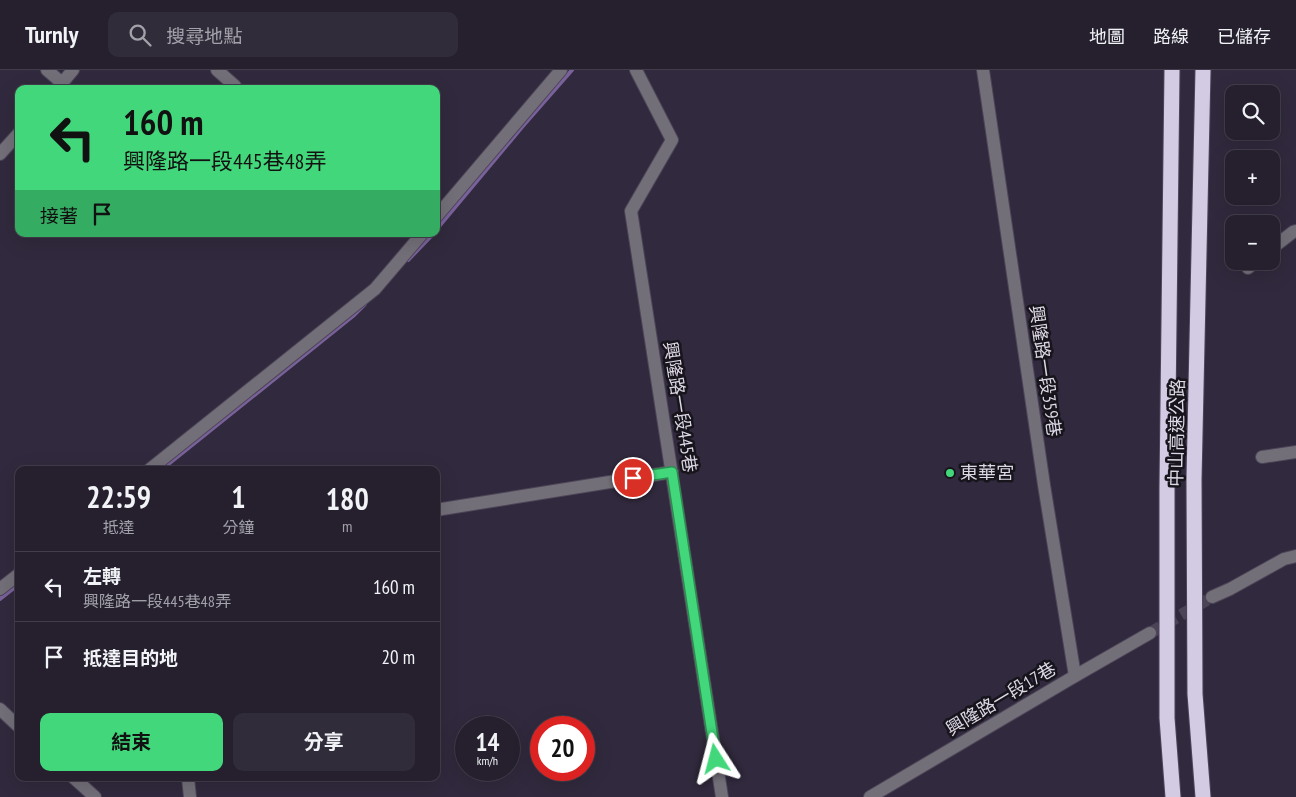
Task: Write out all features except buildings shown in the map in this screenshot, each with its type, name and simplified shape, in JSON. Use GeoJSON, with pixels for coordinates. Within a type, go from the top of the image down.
{"type":"FeatureCollection","features":[{"type":"Feature","properties":{"kind":"highway","name":"中山高速公路"},"geometry":{"type":"LineString","coordinates":[[1172,70],[1167,499],[1168,718],[1173,797]]}},
{"type":"Feature","properties":{"kind":"highway","name":"中山高速公路"},"geometry":{"type":"LineString","coordinates":[[1203,70],[1194,489],[1195,694],[1203,797]]}},
{"type":"Feature","properties":{"kind":"street"},"geometry":{"type":"LineString","coordinates":[[47,70],[58,85]]}},
{"type":"Feature","properties":{"kind":"street"},"geometry":{"type":"LineString","coordinates":[[60,85],[73,70]]}},
{"type":"Feature","properties":{"kind":"street"},"geometry":{"type":"LineString","coordinates":[[217,70],[234,85]]}},
{"type":"Feature","properties":{"kind":"street"},"geometry":{"type":"LineString","coordinates":[[440,212],[561,70]]}},
{"type":"Feature","properties":{"kind":"street","name":"興隆路一段445巷"},"geometry":{"type":"LineString","coordinates":[[636,70],[672,140],[632,211],[722,797]]}},
{"type":"Feature","properties":{"kind":"street","name":"興隆路一段359巷"},"geometry":{"type":"LineString","coordinates":[[983,70],[1044,485],[1075,676]]}},
{"type":"Feature","properties":{"kind":"street"},"geometry":{"type":"LineString","coordinates":[[0,154],[15,137]]}},
{"type":"Feature","properties":{"kind":"street"},"geometry":{"type":"LineString","coordinates":[[1280,242],[1296,231]]}},
{"type":"Feature","properties":{"kind":"street"},"geometry":{"type":"LineString","coordinates":[[154,466],[375,289],[419,237]]}},
{"type":"Feature","properties":{"kind":"street"},"geometry":{"type":"LineString","coordinates":[[1262,457],[1296,452]]}},
{"type":"Feature","properties":{"kind":"street"},"geometry":{"type":"LineString","coordinates":[[440,509],[672,472]]}},
{"type":"Feature","properties":{"kind":"street"},"geometry":{"type":"LineString","coordinates":[[1212,597],[1284,559],[1296,556]]}},
{"type":"Feature","properties":{"kind":"street"},"geometry":{"type":"LineString","coordinates":[[0,589],[15,577]]}},
{"type":"Feature","properties":{"kind":"street","name":"興隆路一段17巷"},"geometry":{"type":"LineString","coordinates":[[870,797],[1150,634]]}},
{"type":"Feature","properties":{"kind":"street"},"geometry":{"type":"LineString","coordinates":[[0,709],[15,722]]}},
{"type":"Feature","properties":{"kind":"street"},"geometry":{"type":"LineString","coordinates":[[77,781],[94,797]]}},
{"type":"Feature","properties":{"kind":"street"},"geometry":{"type":"LineString","coordinates":[[188,781],[190,797]]}},
{"type":"Feature","properties":{"kind":"waterway"},"geometry":{"type":"LineString","coordinates":[[440,225],[572,70]]}},
{"type":"Feature","properties":{"kind":"waterway"},"geometry":{"type":"LineString","coordinates":[[408,260],[430,237]]}},
{"type":"Feature","properties":{"kind":"waterway"},"geometry":{"type":"LineString","coordinates":[[166,466],[353,316],[365,304]]}},
{"type":"Feature","properties":{"kind":"waterway"},"geometry":{"type":"LineString","coordinates":[[0,599],[15,587]]}},
{"type":"Feature","properties":{"kind":"tunnel"},"geometry":{"type":"LineString","coordinates":[[1150,633],[1212,597]]}},
{"type":"Feature","properties":{"kind":"place","name":"東華宮"},"geometry":{"type":"Point","coordinates":[950,473]}},
{"type":"Feature","properties":{"kind":"route"},"geometry":{"type":"LineString","coordinates":[[633,478],[672,472],[716,759]]}}]}
